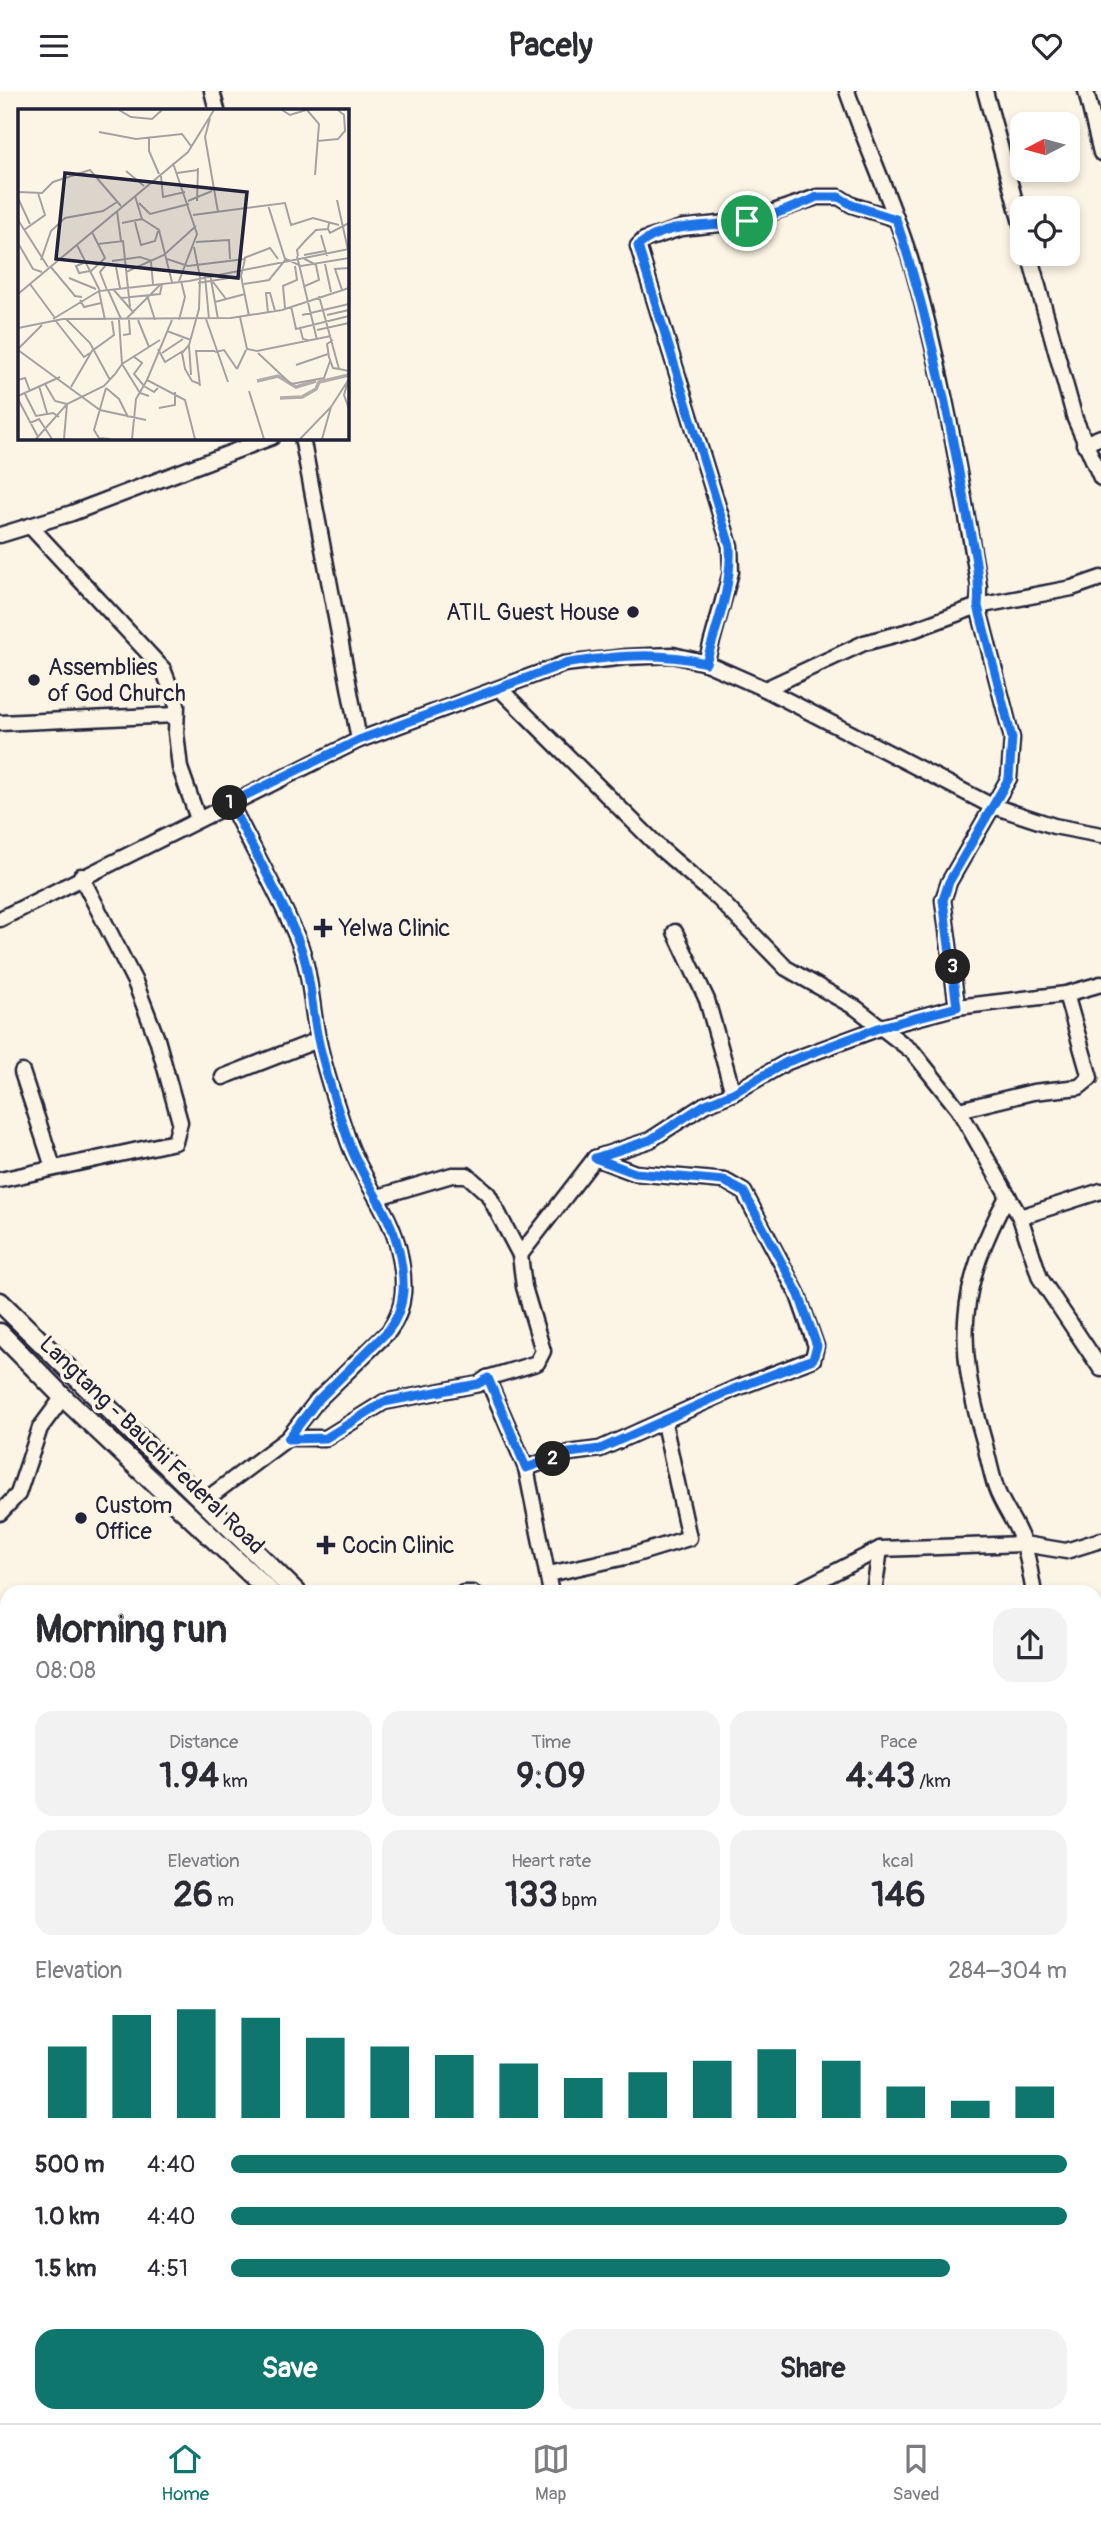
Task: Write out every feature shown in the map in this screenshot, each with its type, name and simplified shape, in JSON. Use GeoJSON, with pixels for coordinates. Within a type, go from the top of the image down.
{"type":"FeatureCollection","features":[{"type":"Feature","properties":{"kind":"main road"},"geometry":{"type":"LineString","coordinates":[[0,1302],[289,1585]]}},
{"type":"Feature","properties":{"kind":"main road","name":"Langtang - Bauchi Federal Road"},"geometry":{"type":"LineString","coordinates":[[0,1333],[63,1397],[263,1585]]}},
{"type":"Feature","properties":{"kind":"street"},"geometry":{"type":"LineString","coordinates":[[212,91],[217,109]]}},
{"type":"Feature","properties":{"kind":"street"},"geometry":{"type":"LineString","coordinates":[[846,91],[912,266],[960,473],[979,587],[978,606],[1012,738],[1009,778],[949,882],[943,900],[957,1007]]}},
{"type":"Feature","properties":{"kind":"street"},"geometry":{"type":"LineString","coordinates":[[985,91],[1014,196]]}},
{"type":"Feature","properties":{"kind":"street"},"geometry":{"type":"LineString","coordinates":[[1086,91],[1101,153]]}},
{"type":"Feature","properties":{"kind":"street"},"geometry":{"type":"LineString","coordinates":[[706,663],[729,581],[730,546],[638,246],[645,240],[681,228],[747,221],[785,211],[817,197],[839,197],[852,205],[896,219]]}},
{"type":"Feature","properties":{"kind":"street"},"geometry":{"type":"LineString","coordinates":[[1032,266],[1084,444],[1101,478]]}},
{"type":"Feature","properties":{"kind":"street"},"geometry":{"type":"LineString","coordinates":[[1084,444],[1101,437]]}},
{"type":"Feature","properties":{"kind":"street"},"geometry":{"type":"LineString","coordinates":[[0,535],[267,439]]}},
{"type":"Feature","properties":{"kind":"street"},"geometry":{"type":"LineString","coordinates":[[302,439],[359,740]]}},
{"type":"Feature","properties":{"kind":"street"},"geometry":{"type":"LineString","coordinates":[[30,526],[163,669],[177,705],[180,768],[198,818]]}},
{"type":"Feature","properties":{"kind":"street"},"geometry":{"type":"LineString","coordinates":[[765,689],[864,643],[913,630],[978,606],[1072,588],[1101,578]]}},
{"type":"Feature","properties":{"kind":"street"},"geometry":{"type":"LineString","coordinates":[[0,919],[81,876],[359,740],[564,664],[593,659],[673,655],[706,663],[765,689],[993,807],[1054,826],[1101,835]]}},
{"type":"Feature","properties":{"kind":"street"},"geometry":{"type":"LineString","coordinates":[[500,689],[786,968],[856,1007],[913,1052],[959,1110],[1020,1217],[1040,1278],[1101,1369]]}},
{"type":"Feature","properties":{"kind":"street"},"geometry":{"type":"LineString","coordinates":[[0,723],[176,715]]}},
{"type":"Feature","properties":{"kind":"street"},"geometry":{"type":"LineString","coordinates":[[204,1501],[288,1439],[317,1401],[398,1319],[405,1290],[399,1248],[378,1197],[349,1144],[318,1040],[307,968],[298,940],[230,803]]}},
{"type":"Feature","properties":{"kind":"street"},"geometry":{"type":"LineString","coordinates":[[0,1180],[175,1142],[180,1122],[157,1039],[135,982],[81,876]]}},
{"type":"Feature","properties":{"kind":"street"},"geometry":{"type":"LineString","coordinates":[[676,932],[707,1000],[733,1093]]}},
{"type":"Feature","properties":{"kind":"street"},"geometry":{"type":"LineString","coordinates":[[520,1255],[595,1158],[650,1140],[704,1105],[733,1093],[787,1062],[881,1027],[957,1007],[1066,994],[1101,984]]}},
{"type":"Feature","properties":{"kind":"street"},"geometry":{"type":"LineString","coordinates":[[959,1110],[1033,1092],[1079,1087],[1090,1078],[1066,994]]}},
{"type":"Feature","properties":{"kind":"street"},"geometry":{"type":"LineString","coordinates":[[223,1077],[318,1040]]}},
{"type":"Feature","properties":{"kind":"street"},"geometry":{"type":"LineString","coordinates":[[22,1072],[53,1167]]}},
{"type":"Feature","properties":{"kind":"street"},"geometry":{"type":"LineString","coordinates":[[526,1468],[569,1453],[600,1449],[664,1423],[734,1389],[813,1359],[817,1346],[799,1295],[744,1192],[724,1181],[635,1173],[595,1158]]}},
{"type":"Feature","properties":{"kind":"street"},"geometry":{"type":"LineString","coordinates":[[288,1439],[326,1438],[384,1402],[478,1384],[488,1378],[537,1363],[543,1351],[524,1287],[520,1255],[488,1194],[467,1175],[452,1175],[378,1197]]}},
{"type":"Feature","properties":{"kind":"street"},"geometry":{"type":"LineString","coordinates":[[1020,1217],[1101,1191]]}},
{"type":"Feature","properties":{"kind":"street"},"geometry":{"type":"LineString","coordinates":[[1008,1195],[990,1228],[974,1274],[963,1328],[964,1352],[971,1396],[996,1489],[1024,1544],[1032,1585]]}},
{"type":"Feature","properties":{"kind":"street"},"geometry":{"type":"LineString","coordinates":[[488,1378],[526,1468],[550,1585]]}},
{"type":"Feature","properties":{"kind":"street"},"geometry":{"type":"LineString","coordinates":[[0,1513],[18,1494],[40,1429],[63,1397]]}},
{"type":"Feature","properties":{"kind":"street"},"geometry":{"type":"LineString","coordinates":[[549,1574],[642,1553],[689,1538],[664,1423]]}},
{"type":"Feature","properties":{"kind":"street"},"geometry":{"type":"LineString","coordinates":[[810,1585],[880,1549],[1024,1544],[1066,1551],[1101,1540]]}},
{"type":"Feature","properties":{"kind":"street"},"geometry":{"type":"LineString","coordinates":[[875,1585],[880,1549]]}},
{"type":"Feature","properties":{"kind":"place","name":"ATIL Guest House"},"geometry":{"type":"Point","coordinates":[633,612]}},
{"type":"Feature","properties":{"kind":"place","name":"Assemblies of God Church"},"geometry":{"type":"Point","coordinates":[34,680]}},
{"type":"Feature","properties":{"kind":"place","name":"Yelwa Clinic"},"geometry":{"type":"Point","coordinates":[323,928]}},
{"type":"Feature","properties":{"kind":"place","name":"Custom Office"},"geometry":{"type":"Point","coordinates":[81,1518]}},
{"type":"Feature","properties":{"kind":"place","name":"Cocin Clinic"},"geometry":{"type":"Point","coordinates":[326,1545]}},
{"type":"Feature","properties":{"kind":"route"},"geometry":{"type":"LineString","coordinates":[[817,197],[839,197],[852,205],[896,219],[912,266],[960,473],[979,587],[978,606],[1012,738],[1009,778],[949,882],[943,900],[957,1007],[881,1027],[787,1062],[733,1093],[704,1105],[650,1140],[595,1158],[635,1173],[724,1181],[744,1192],[799,1295],[817,1346],[813,1359],[734,1389],[664,1423],[600,1449],[569,1453],[526,1468],[488,1378],[478,1384],[384,1402],[326,1438],[288,1439],[317,1401],[398,1319],[405,1290],[399,1248],[378,1197],[349,1144],[329,1081],[318,1040],[307,968],[298,940],[230,803],[359,740],[564,664],[593,659],[673,655],[706,663],[728,590],[731,572],[730,546],[638,246],[645,240],[681,228],[747,221],[785,211],[817,197]]}}]}
